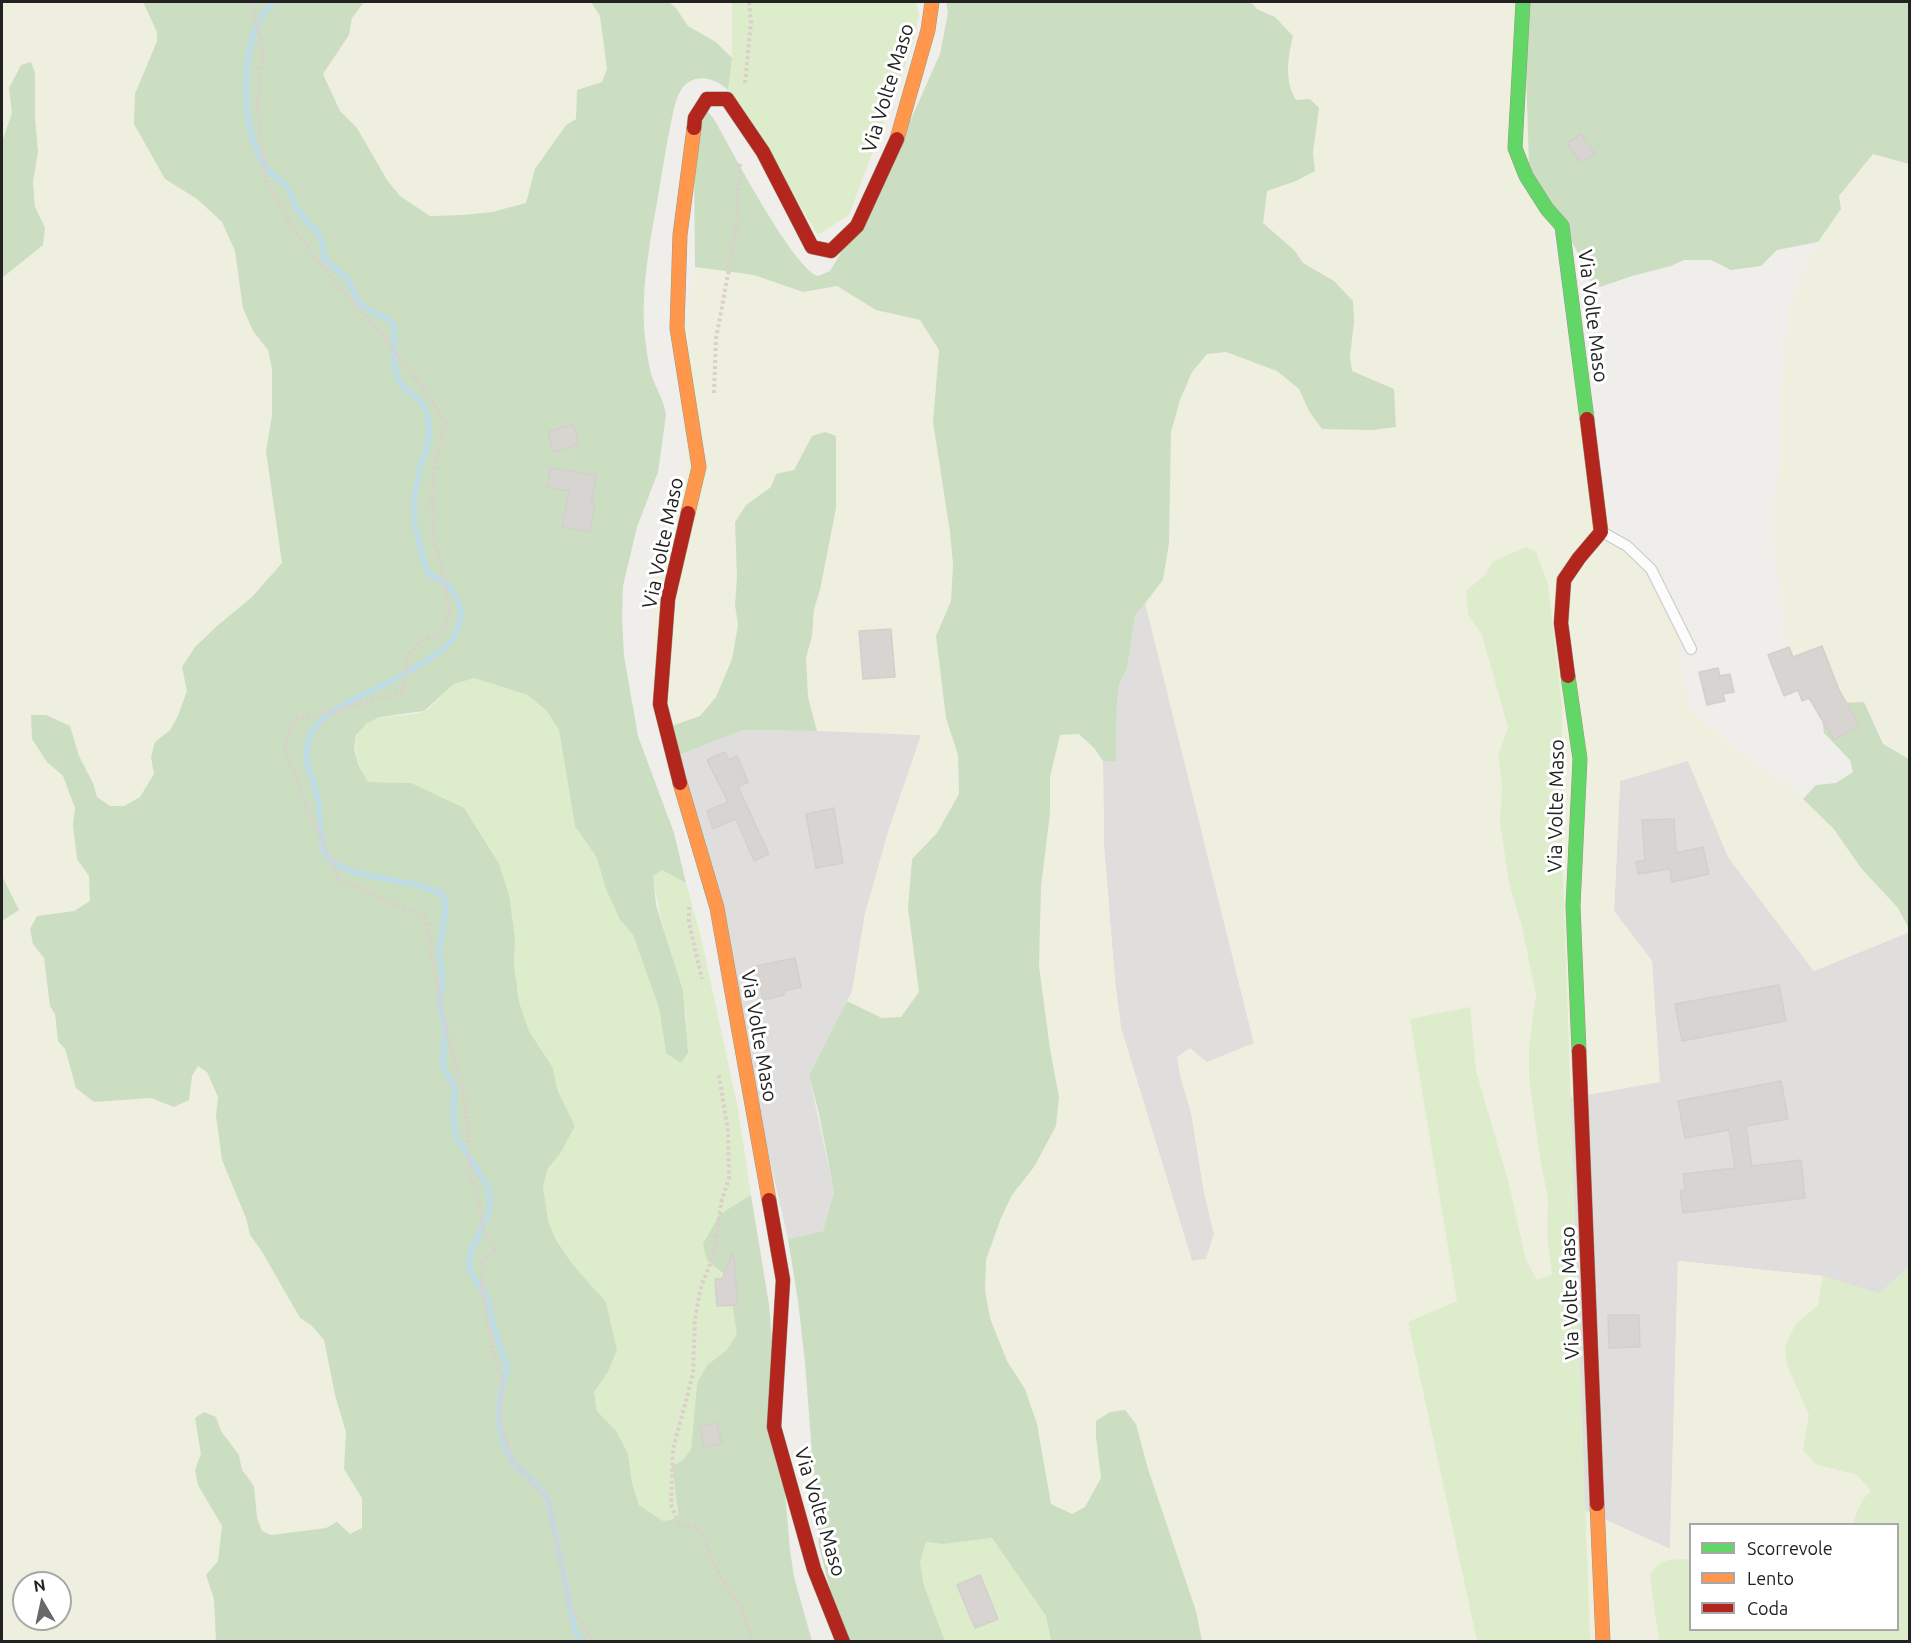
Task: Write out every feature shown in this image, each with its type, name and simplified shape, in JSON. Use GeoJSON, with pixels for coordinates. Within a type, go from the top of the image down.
{"type":"FeatureCollection","features":[{"type":"Feature","properties":{"kind":"street","name":"Via Volte Maso"},"geometry":{"type":"LineString","coordinates":[[843,1641],[814,1569],[774,1427],[783,1280],[717,908],[660,704],[668,599],[699,467],[677,328],[680,235],[695,118],[706,99],[727,99],[744,119],[770,164],[812,248],[831,251],[857,226],[897,139],[928,30],[932,2]]}},
{"type":"Feature","properties":{"kind":"street","name":"Via Volte Maso"},"geometry":{"type":"LineString","coordinates":[[1523,2],[1515,148],[1526,176],[1547,209],[1562,226],[1601,532],[1564,580],[1561,623],[1580,759],[1573,906],[1603,1641]]}},
{"type":"Feature","properties":{"kind":"lane"},"geometry":{"type":"LineString","coordinates":[[1601,532],[1628,546],[1651,569],[1691,649]]}},
{"type":"Feature","properties":{"kind":"path"},"geometry":{"type":"LineString","coordinates":[[252,2],[263,50],[258,110],[266,181],[293,228],[330,276],[385,339],[432,400],[446,424],[436,459],[432,496],[433,539],[450,611],[443,636],[422,640],[408,656],[403,692],[334,711],[296,718],[284,747],[310,814],[340,880],[425,917],[445,1023],[464,1095],[469,1138],[469,1173],[478,1198],[483,1228],[495,1252],[483,1263],[482,1288],[491,1343],[502,1382],[500,1422],[515,1464],[548,1499],[569,1604],[593,1641]]}},
{"type":"Feature","properties":{"kind":"path"},"geometry":{"type":"LineString","coordinates":[[744,90],[751,22],[749,2]]}},
{"type":"Feature","properties":{"kind":"path"},"geometry":{"type":"LineString","coordinates":[[713,399],[716,339],[736,231],[740,161]]}},
{"type":"Feature","properties":{"kind":"path"},"geometry":{"type":"LineString","coordinates":[[690,899],[689,923],[705,989]]}},
{"type":"Feature","properties":{"kind":"path"},"geometry":{"type":"LineString","coordinates":[[718,1071],[728,1131],[729,1178],[721,1203],[715,1251],[700,1290],[694,1320],[693,1374],[673,1449],[671,1505],[680,1526],[698,1526],[719,1574],[741,1608],[753,1641]]}},
{"type":"Feature","properties":{"kind":"shaded area"},"geometry":{"type":"Polygon","coordinates":[[[1145,602],[1254,1044],[1180,1075],[1191,1112],[1204,1192],[1214,1234],[1206,1259],[1192,1261],[1121,1028],[1104,847],[1103,761],[1116,760],[1119,685],[1127,669],[1135,616],[1145,602]]]}},
{"type":"Feature","properties":{"kind":"shaded area"},"geometry":{"type":"Polygon","coordinates":[[[743,730],[849,731],[922,735],[889,829],[865,914],[852,992],[809,1075],[834,1192],[823,1231],[788,1239],[677,756],[743,730]]]}},
{"type":"Feature","properties":{"kind":"shaded area"},"geometry":{"type":"Polygon","coordinates":[[[1688,760],[1728,857],[1814,971],[1909,932],[1909,1267],[1879,1294],[1823,1276],[1678,1261],[1670,1549],[1584,1510],[1568,1098],[1659,1082],[1652,961],[1614,911],[1620,781],[1688,760]]]}},
{"type":"Feature","properties":{"kind":"green space"},"geometry":{"type":"Polygon","coordinates":[[[2,2],[143,2],[157,32],[157,41],[135,94],[165,179],[197,199],[222,222],[235,251],[243,308],[253,331],[268,350],[272,369],[272,415],[266,451],[282,563],[252,597],[195,647],[183,666],[187,691],[170,730],[155,742],[151,757],[154,774],[140,797],[124,806],[110,806],[97,797],[93,783],[79,756],[70,726],[46,715],[31,716],[47,762],[63,776],[75,808],[73,825],[77,859],[89,876],[90,901],[74,911],[37,916],[33,944],[44,958],[50,1006],[55,1014],[58,1041],[65,1049],[76,1088],[94,1102],[151,1098],[174,1107],[189,1100],[192,1076],[198,1066],[207,1072],[218,1097],[216,1116],[222,1160],[246,1218],[250,1235],[300,1318],[311,1325],[324,1340],[335,1395],[346,1432],[344,1469],[362,1498],[362,1528],[350,1535],[337,1522],[326,1528],[271,1535],[262,1531],[257,1518],[254,1486],[242,1470],[239,1455],[221,1431],[216,1417],[195,1470],[198,1485],[222,1526],[218,1561],[206,1575],[214,1599],[216,1641],[2,1641],[2,921],[19,910],[2,876],[2,278],[43,245],[45,228],[35,207],[33,182],[38,152],[35,117],[9,88],[12,113],[2,142],[2,2]]]}},
{"type":"Feature","properties":{"kind":"green space"},"geometry":{"type":"Polygon","coordinates":[[[143,2],[364,2],[352,18],[349,35],[323,74],[340,111],[357,128],[387,180],[400,196],[430,216],[492,212],[526,203],[535,169],[566,125],[576,119],[577,90],[602,82],[607,69],[600,16],[591,2],[669,2],[688,26],[716,42],[732,58],[728,90],[713,80],[695,79],[680,91],[673,111],[651,234],[644,297],[644,329],[648,361],[666,415],[658,472],[637,527],[623,586],[624,656],[638,736],[674,833],[686,883],[662,870],[653,876],[656,905],[683,991],[688,1053],[681,1063],[666,1053],[659,1008],[633,935],[620,920],[605,887],[597,858],[575,826],[559,730],[547,711],[528,695],[474,678],[454,684],[424,711],[380,717],[367,723],[356,735],[354,749],[359,766],[368,782],[411,783],[464,808],[499,864],[509,895],[515,939],[514,965],[519,1002],[529,1031],[553,1068],[557,1089],[575,1126],[560,1154],[548,1168],[543,1186],[548,1221],[556,1240],[573,1265],[606,1302],[617,1350],[608,1372],[594,1392],[597,1411],[617,1432],[628,1454],[632,1483],[639,1505],[663,1521],[679,1518],[672,1466],[683,1460],[691,1449],[697,1383],[707,1365],[726,1351],[737,1334],[728,1277],[707,1260],[703,1244],[720,1214],[751,1195],[769,1305],[790,1550],[794,1577],[812,1641],[216,1641],[214,1599],[206,1575],[218,1561],[222,1526],[198,1485],[195,1470],[201,1454],[195,1418],[204,1412],[216,1417],[221,1431],[239,1455],[242,1470],[254,1486],[257,1518],[262,1531],[271,1535],[326,1528],[337,1522],[350,1534],[362,1528],[362,1498],[344,1469],[346,1432],[335,1395],[324,1340],[311,1325],[300,1318],[250,1235],[246,1218],[222,1160],[216,1116],[218,1097],[207,1072],[198,1066],[192,1076],[189,1100],[174,1107],[151,1098],[94,1102],[76,1088],[65,1049],[58,1041],[55,1014],[50,1006],[44,958],[33,944],[30,929],[37,916],[74,911],[90,901],[89,876],[77,859],[73,825],[75,808],[63,776],[47,762],[32,739],[31,715],[46,715],[70,726],[79,756],[93,783],[97,797],[110,806],[124,806],[140,797],[154,774],[151,757],[155,742],[170,730],[187,691],[182,667],[195,647],[252,597],[282,563],[266,451],[272,415],[272,369],[268,350],[253,331],[243,308],[235,251],[222,222],[197,199],[165,179],[134,124],[135,94],[157,41],[157,32],[143,2]]]}},
{"type":"Feature","properties":{"kind":"green space"},"geometry":{"type":"Polygon","coordinates":[[[364,2],[591,2],[600,16],[607,69],[602,82],[577,90],[576,119],[566,125],[535,169],[526,203],[492,212],[430,216],[400,196],[387,180],[357,128],[340,111],[323,73],[349,35],[352,18],[364,2]]]}},
{"type":"Feature","properties":{"kind":"green space"},"geometry":{"type":"Polygon","coordinates":[[[669,2],[732,2],[732,58],[716,42],[688,26],[669,2]]]}},
{"type":"Feature","properties":{"kind":"green space"},"geometry":{"type":"Polygon","coordinates":[[[732,2],[916,2],[919,14],[913,44],[849,215],[818,235],[728,90],[732,58],[732,2]]]}},
{"type":"Feature","properties":{"kind":"green space"},"geometry":{"type":"Polygon","coordinates":[[[946,2],[1251,2],[1257,9],[1275,17],[1293,36],[1288,68],[1292,92],[1296,100],[1310,99],[1319,108],[1313,153],[1315,171],[1296,181],[1267,191],[1263,223],[1294,250],[1303,263],[1334,281],[1353,301],[1354,322],[1350,356],[1352,371],[1394,389],[1396,427],[1372,430],[1322,429],[1309,411],[1299,389],[1277,371],[1226,352],[1207,354],[1192,372],[1180,400],[1171,432],[1169,543],[1163,580],[1135,616],[1127,669],[1119,685],[1116,761],[1103,761],[1094,748],[1079,734],[1060,735],[1050,777],[1050,813],[1041,887],[1039,966],[1059,1097],[1056,1126],[1034,1167],[1012,1195],[1001,1218],[986,1260],[985,1290],[990,1318],[1007,1361],[1025,1389],[1037,1424],[1051,1504],[1072,1514],[1085,1507],[1101,1478],[1096,1421],[1110,1412],[1125,1410],[1136,1424],[1148,1469],[1196,1611],[1202,1641],[1051,1641],[1046,1616],[992,1538],[943,1544],[926,1542],[920,1562],[924,1586],[945,1641],[843,1641],[819,1546],[805,1362],[788,1239],[823,1231],[834,1192],[809,1075],[847,1001],[882,1018],[901,1017],[919,992],[908,908],[912,859],[937,833],[959,794],[958,755],[946,718],[936,636],[951,601],[953,565],[933,422],[939,350],[920,320],[876,310],[837,286],[803,292],[754,275],[695,267],[694,160],[705,108],[714,119],[778,231],[793,252],[807,268],[818,276],[830,271],[883,182],[940,54],[948,13],[946,2]]]}},
{"type":"Feature","properties":{"kind":"green space"},"geometry":{"type":"Polygon","coordinates":[[[1251,2],[1524,2],[1542,178],[1597,535],[1622,536],[1658,566],[1676,608],[1683,684],[1691,710],[1735,751],[1783,782],[1833,828],[1861,868],[1898,908],[1909,929],[1909,932],[1814,971],[1728,857],[1688,761],[1620,781],[1614,911],[1652,961],[1660,1082],[1568,1098],[1562,851],[1562,707],[1492,562],[1486,574],[1466,591],[1468,615],[1482,634],[1508,727],[1498,756],[1502,784],[1500,823],[1509,883],[1522,927],[1536,996],[1529,1045],[1529,1078],[1548,1199],[1547,1236],[1552,1275],[1537,1280],[1526,1260],[1508,1180],[1476,1071],[1470,1008],[1410,1019],[1457,1301],[1408,1323],[1477,1641],[1202,1641],[1196,1611],[1148,1469],[1136,1424],[1096,1437],[1101,1478],[1084,1507],[1072,1514],[1051,1504],[1037,1424],[1025,1389],[1007,1361],[990,1318],[985,1290],[986,1259],[1001,1218],[1012,1195],[1034,1167],[1059,1097],[1039,966],[1041,887],[1050,813],[1050,777],[1060,735],[1079,734],[1094,748],[1103,761],[1104,847],[1121,1028],[1192,1261],[1206,1259],[1214,1234],[1204,1192],[1191,1112],[1177,1057],[1190,1048],[1207,1062],[1254,1043],[1145,602],[1163,580],[1169,543],[1171,432],[1180,400],[1192,372],[1207,354],[1226,352],[1277,371],[1299,389],[1309,411],[1394,389],[1352,371],[1350,356],[1354,322],[1334,281],[1303,263],[1294,250],[1263,223],[1267,191],[1296,181],[1315,171],[1313,153],[1319,108],[1296,100],[1290,90],[1287,60],[1293,36],[1275,17],[1257,9],[1251,2]]]}},
{"type":"Feature","properties":{"kind":"green space"},"geometry":{"type":"Polygon","coordinates":[[[1524,2],[1909,2],[1909,164],[1873,154],[1839,196],[1841,209],[1818,242],[1777,250],[1761,266],[1731,270],[1711,260],[1684,260],[1600,287],[1589,280],[1576,249],[1529,168],[1524,2]]]}},
{"type":"Feature","properties":{"kind":"green space"},"geometry":{"type":"Polygon","coordinates":[[[31,62],[35,73],[38,152],[33,182],[35,207],[45,228],[43,245],[2,278],[2,142],[12,113],[9,88],[21,65],[31,62]]]}},
{"type":"Feature","properties":{"kind":"green space"},"geometry":{"type":"Polygon","coordinates":[[[1873,154],[1909,164],[1909,759],[1883,744],[1881,734],[1864,702],[1841,703],[1790,658],[1774,546],[1774,499],[1782,455],[1780,407],[1790,305],[1818,242],[1841,209],[1839,196],[1873,154]]]}},
{"type":"Feature","properties":{"kind":"green space"},"geometry":{"type":"Polygon","coordinates":[[[695,267],[754,275],[803,291],[837,286],[876,310],[920,320],[939,350],[933,422],[953,565],[951,601],[936,636],[946,718],[958,755],[959,794],[937,833],[912,859],[908,908],[919,992],[901,1017],[882,1018],[847,1001],[852,992],[865,914],[889,829],[921,735],[817,731],[808,697],[806,658],[826,555],[812,436],[794,470],[776,474],[771,487],[746,505],[735,605],[738,625],[732,659],[716,697],[700,716],[666,728],[653,652],[652,591],[665,536],[687,480],[679,366],[695,267]]]}},
{"type":"Feature","properties":{"kind":"green space"},"geometry":{"type":"Polygon","coordinates":[[[825,432],[836,436],[836,508],[806,658],[808,697],[817,731],[743,730],[677,756],[666,728],[700,716],[716,697],[732,659],[738,625],[735,605],[737,577],[735,522],[746,505],[771,487],[776,474],[794,470],[812,436],[825,432]]]}},
{"type":"Feature","properties":{"kind":"green space"},"geometry":{"type":"Polygon","coordinates":[[[1526,547],[1536,552],[1548,585],[1562,706],[1562,851],[1590,1641],[1477,1641],[1408,1322],[1457,1301],[1410,1019],[1470,1007],[1476,1071],[1508,1180],[1526,1260],[1537,1280],[1552,1274],[1547,1236],[1548,1199],[1529,1078],[1529,1045],[1536,996],[1522,927],[1509,883],[1500,823],[1502,784],[1498,756],[1508,727],[1482,635],[1468,615],[1466,591],[1486,574],[1492,562],[1526,547]]]}},
{"type":"Feature","properties":{"kind":"green space"},"geometry":{"type":"Polygon","coordinates":[[[474,678],[528,695],[547,711],[559,730],[575,826],[597,858],[605,887],[620,920],[633,935],[659,1008],[666,1053],[687,1022],[653,876],[662,870],[686,883],[700,933],[738,1109],[751,1195],[720,1214],[738,1334],[726,1351],[707,1365],[697,1383],[691,1449],[683,1460],[672,1466],[679,1518],[663,1521],[639,1505],[632,1483],[628,1454],[617,1432],[597,1411],[594,1392],[608,1372],[617,1350],[606,1302],[573,1265],[556,1240],[548,1221],[543,1186],[548,1168],[560,1154],[575,1126],[557,1089],[553,1068],[529,1031],[519,1002],[514,965],[515,939],[411,783],[368,782],[356,753],[357,734],[370,721],[383,717],[421,713],[432,706],[454,684],[474,678]]]}},
{"type":"Feature","properties":{"kind":"green space"},"geometry":{"type":"Polygon","coordinates":[[[1864,702],[1883,744],[1909,759],[1909,929],[1898,908],[1861,868],[1833,828],[1803,799],[1816,785],[1836,783],[1853,772],[1850,760],[1824,733],[1822,718],[1841,703],[1864,702]]]}},
{"type":"Feature","properties":{"kind":"green space"},"geometry":{"type":"Polygon","coordinates":[[[2,876],[19,910],[2,921],[2,876]]]}},
{"type":"Feature","properties":{"kind":"green space"},"geometry":{"type":"Polygon","coordinates":[[[1678,1261],[1823,1276],[1818,1305],[1795,1325],[1787,1365],[1809,1415],[1803,1451],[1815,1464],[1857,1475],[1871,1491],[1863,1499],[1852,1523],[1689,1523],[1689,1559],[1664,1561],[1657,1634],[1659,1641],[1590,1641],[1584,1510],[1670,1549],[1678,1261]]]}},
{"type":"Feature","properties":{"kind":"green space"},"geometry":{"type":"Polygon","coordinates":[[[1909,1267],[1909,1641],[1659,1641],[1650,1576],[1657,1565],[1677,1559],[1689,1559],[1689,1631],[1899,1631],[1899,1523],[1852,1523],[1863,1499],[1871,1491],[1857,1475],[1815,1464],[1803,1450],[1809,1415],[1787,1365],[1785,1347],[1795,1325],[1818,1305],[1823,1276],[1879,1294],[1909,1267]]]}},
{"type":"Feature","properties":{"kind":"green space"},"geometry":{"type":"Polygon","coordinates":[[[992,1538],[1046,1616],[1051,1641],[945,1641],[924,1586],[920,1562],[926,1542],[943,1544],[992,1538]]]}},
{"type":"Feature","properties":{"kind":"building"},"geometry":{"type":"Polygon","coordinates":[[[1581,134],[1595,154],[1581,163],[1567,143],[1581,134]]]}},
{"type":"Feature","properties":{"kind":"building"},"geometry":{"type":"Polygon","coordinates":[[[573,424],[579,444],[554,452],[548,432],[573,424]]]}},
{"type":"Feature","properties":{"kind":"building"},"geometry":{"type":"Polygon","coordinates":[[[551,468],[596,476],[591,503],[595,504],[589,532],[562,527],[569,491],[547,487],[551,468]]]}},
{"type":"Feature","properties":{"kind":"building"},"geometry":{"type":"Polygon","coordinates":[[[891,629],[895,677],[863,679],[859,631],[891,629]]]}},
{"type":"Feature","properties":{"kind":"building"},"geometry":{"type":"Polygon","coordinates":[[[1822,646],[1839,690],[1859,725],[1834,740],[1809,698],[1802,701],[1798,690],[1784,696],[1768,655],[1789,647],[1793,657],[1822,646]]]}},
{"type":"Feature","properties":{"kind":"building"},"geometry":{"type":"Polygon","coordinates":[[[1718,668],[1720,676],[1730,674],[1734,692],[1723,694],[1725,701],[1707,705],[1699,672],[1718,668]]]}},
{"type":"Feature","properties":{"kind":"building"},"geometry":{"type":"Polygon","coordinates":[[[725,752],[729,760],[737,756],[748,782],[738,787],[769,854],[754,861],[736,819],[713,829],[707,811],[728,802],[707,760],[725,752]]]}},
{"type":"Feature","properties":{"kind":"building"},"geometry":{"type":"Polygon","coordinates":[[[834,808],[843,863],[816,868],[806,814],[834,808]]]}},
{"type":"Feature","properties":{"kind":"building"},"geometry":{"type":"Polygon","coordinates":[[[1674,819],[1676,853],[1703,847],[1709,874],[1672,882],[1670,869],[1638,874],[1636,862],[1645,860],[1642,820],[1674,819]]]}},
{"type":"Feature","properties":{"kind":"building"},"geometry":{"type":"Polygon","coordinates":[[[795,958],[801,987],[784,991],[784,995],[763,1000],[756,966],[795,958]]]}},
{"type":"Feature","properties":{"kind":"building"},"geometry":{"type":"Polygon","coordinates":[[[1779,985],[1786,1021],[1682,1041],[1675,1004],[1779,985]]]}},
{"type":"Feature","properties":{"kind":"building"},"geometry":{"type":"Polygon","coordinates":[[[1781,1081],[1788,1119],[1746,1126],[1752,1166],[1801,1160],[1805,1198],[1683,1213],[1680,1191],[1685,1190],[1683,1174],[1735,1168],[1729,1130],[1685,1138],[1678,1101],[1781,1081]]]}},
{"type":"Feature","properties":{"kind":"building"},"geometry":{"type":"Polygon","coordinates":[[[733,1251],[738,1305],[717,1306],[715,1279],[722,1279],[733,1251]]]}},
{"type":"Feature","properties":{"kind":"building"},"geometry":{"type":"Polygon","coordinates":[[[1608,1315],[1639,1315],[1640,1347],[1609,1348],[1608,1315]]]}},
{"type":"Feature","properties":{"kind":"building"},"geometry":{"type":"Polygon","coordinates":[[[716,1422],[722,1443],[705,1448],[699,1427],[716,1422]]]}},
{"type":"Feature","properties":{"kind":"building"},"geometry":{"type":"Polygon","coordinates":[[[980,1575],[998,1619],[975,1628],[957,1585],[980,1575]]]}},
{"type":"Feature","properties":{"kind":"waterway"},"geometry":{"type":"LineString","coordinates":[[273,2],[258,24],[252,38],[249,55],[246,94],[251,132],[256,149],[265,166],[290,191],[295,207],[322,241],[324,259],[347,278],[360,305],[394,324],[396,374],[403,386],[423,404],[428,422],[428,441],[419,470],[414,499],[414,518],[423,559],[428,572],[445,582],[453,591],[461,613],[454,636],[440,652],[323,718],[308,742],[306,757],[318,799],[324,852],[327,857],[349,870],[415,885],[443,895],[446,908],[439,951],[443,977],[440,1000],[445,1033],[444,1069],[455,1088],[453,1112],[456,1137],[486,1183],[490,1194],[488,1215],[471,1251],[469,1270],[488,1299],[492,1321],[508,1370],[499,1406],[504,1444],[516,1465],[548,1499],[575,1631],[583,1642]]}},
{"type":"Feature","properties":{"kind":"traffic: fast"},"geometry":{"type":"LineString","coordinates":[[1523,2],[1515,148],[1526,176],[1547,209],[1562,226],[1587,419]]}},
{"type":"Feature","properties":{"kind":"traffic: fast"},"geometry":{"type":"LineString","coordinates":[[1568,676],[1580,759],[1573,906],[1579,1051]]}},
{"type":"Feature","properties":{"kind":"traffic: slow"},"geometry":{"type":"LineString","coordinates":[[897,139],[928,30],[932,2]]}},
{"type":"Feature","properties":{"kind":"traffic: slow"},"geometry":{"type":"LineString","coordinates":[[688,513],[699,467],[677,328],[680,235],[694,128]]}},
{"type":"Feature","properties":{"kind":"traffic: slow"},"geometry":{"type":"LineString","coordinates":[[680,783],[717,908],[769,1200]]}},
{"type":"Feature","properties":{"kind":"traffic: slow"},"geometry":{"type":"LineString","coordinates":[[1597,1504],[1603,1642]]}},
{"type":"Feature","properties":{"kind":"traffic: jam"},"geometry":{"type":"LineString","coordinates":[[694,128],[695,118],[707,99],[727,99],[763,152],[812,247],[831,251],[857,226],[897,139]]}},
{"type":"Feature","properties":{"kind":"traffic: jam"},"geometry":{"type":"LineString","coordinates":[[1568,676],[1561,623],[1564,580],[1601,532],[1587,419]]}},
{"type":"Feature","properties":{"kind":"traffic: jam"},"geometry":{"type":"LineString","coordinates":[[680,783],[660,704],[668,599],[688,513]]}},
{"type":"Feature","properties":{"kind":"traffic: jam"},"geometry":{"type":"LineString","coordinates":[[1579,1051],[1597,1504]]}},
{"type":"Feature","properties":{"kind":"traffic: jam"},"geometry":{"type":"LineString","coordinates":[[769,1200],[783,1280],[774,1427],[814,1569],[843,1642]]}}]}
